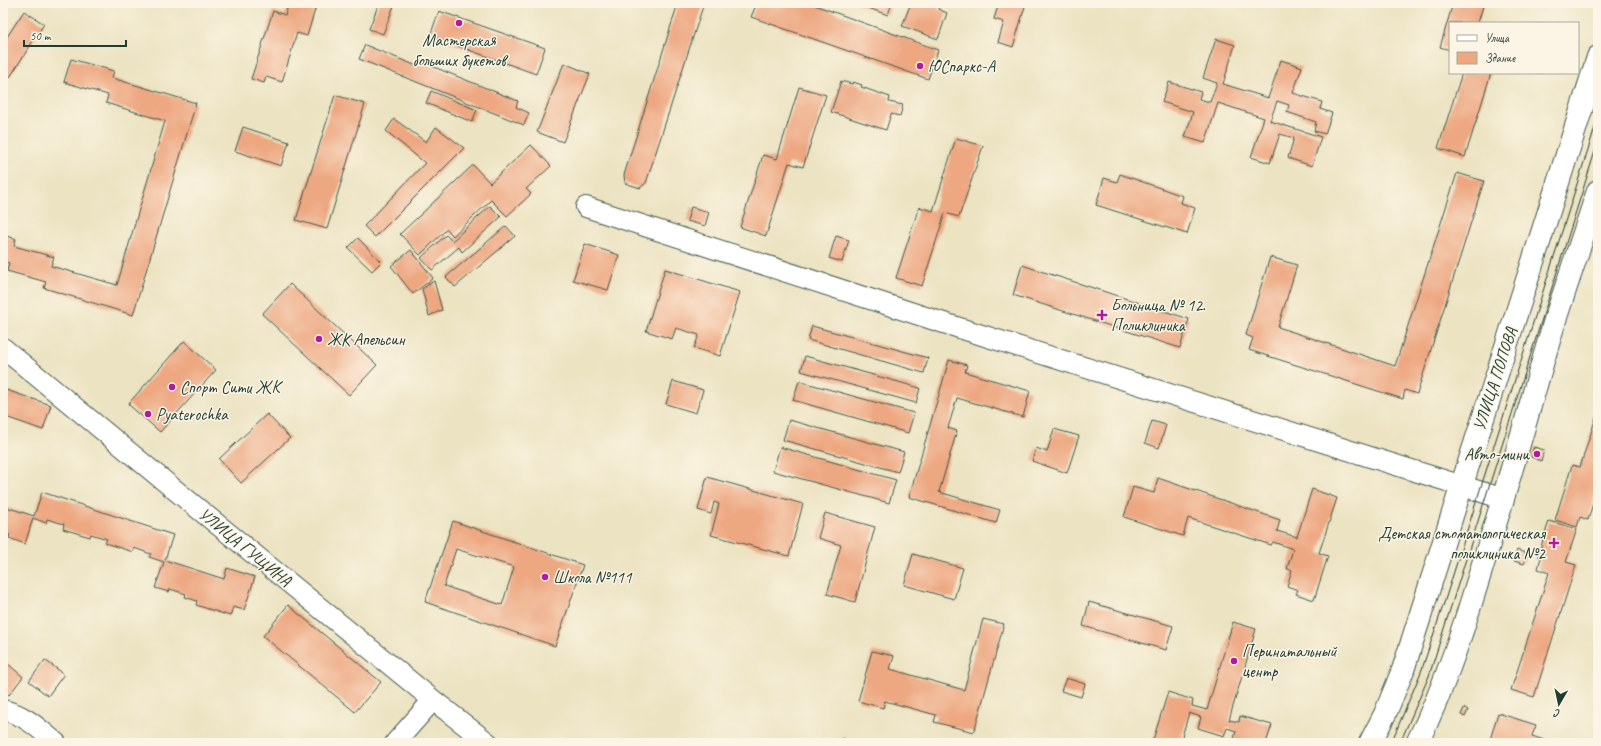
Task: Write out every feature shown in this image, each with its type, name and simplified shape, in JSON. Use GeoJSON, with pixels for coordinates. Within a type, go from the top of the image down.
{"type":"FeatureCollection","features":[{"type":"Feature","properties":{"kind":"main road","name":"УЛИЦА ПОПОВА"},"geometry":{"type":"LineString","coordinates":[[1370,743],[1385,714],[1403,670],[1598,57]]}},
{"type":"Feature","properties":{"kind":"main road"},"geometry":{"type":"LineString","coordinates":[[1417,743],[1432,712],[1446,677],[1504,499],[1555,320],[1598,191]]}},
{"type":"Feature","properties":{"kind":"street"},"geometry":{"type":"LineString","coordinates":[[586,207],[958,327],[1504,499]]}},
{"type":"Feature","properties":{"kind":"street","name":"УЛИЦА ГУЩИНА"},"geometry":{"type":"LineString","coordinates":[[3,348],[81,414],[488,743]]}},
{"type":"Feature","properties":{"kind":"street"},"geometry":{"type":"LineString","coordinates":[[395,743],[433,700]]}},
{"type":"Feature","properties":{"kind":"street"},"geometry":{"type":"LineString","coordinates":[[3,710],[15,713],[28,720],[56,743]]}},
{"type":"Feature","properties":{"kind":"building"},"geometry":{"type":"Polygon","coordinates":[[[289,3],[317,3],[307,36],[297,33],[282,82],[266,77],[264,83],[251,79],[273,11],[285,15],[289,3]]]}},
{"type":"Feature","properties":{"kind":"building"},"geometry":{"type":"Polygon","coordinates":[[[379,3],[395,3],[383,34],[369,29],[379,3]]]}},
{"type":"Feature","properties":{"kind":"building"},"geometry":{"type":"Polygon","coordinates":[[[678,3],[704,3],[646,183],[640,188],[625,183],[624,175],[678,3]]]}},
{"type":"Feature","properties":{"kind":"building"},"geometry":{"type":"Polygon","coordinates":[[[757,3],[809,3],[938,50],[928,79],[751,17],[757,3]]]}},
{"type":"Feature","properties":{"kind":"building"},"geometry":{"type":"Polygon","coordinates":[[[854,3],[892,3],[888,15],[854,3]]]}},
{"type":"Feature","properties":{"kind":"building"},"geometry":{"type":"Polygon","coordinates":[[[911,3],[940,3],[938,9],[947,13],[938,39],[902,26],[911,3]]]}},
{"type":"Feature","properties":{"kind":"building"},"geometry":{"type":"Polygon","coordinates":[[[999,3],[1026,3],[1013,47],[998,42],[1004,22],[994,19],[999,3]]]}},
{"type":"Feature","properties":{"kind":"building"},"geometry":{"type":"Polygon","coordinates":[[[1453,3],[1484,3],[1478,22],[1449,22],[1449,50],[1440,47],[1453,3]]]}},
{"type":"Feature","properties":{"kind":"building"},"geometry":{"type":"Polygon","coordinates":[[[24,11],[44,24],[10,77],[3,73],[3,43],[24,11]]]}},
{"type":"Feature","properties":{"kind":"building"},"geometry":{"type":"Polygon","coordinates":[[[439,11],[545,48],[536,74],[430,36],[439,11]]]}},
{"type":"Feature","properties":{"kind":"building"},"geometry":{"type":"Polygon","coordinates":[[[1216,39],[1235,45],[1223,84],[1268,98],[1281,60],[1302,67],[1293,93],[1322,102],[1320,109],[1332,113],[1325,134],[1314,131],[1316,122],[1287,112],[1289,105],[1277,101],[1270,121],[1321,137],[1312,166],[1288,158],[1294,138],[1280,134],[1270,163],[1251,157],[1264,118],[1218,103],[1205,143],[1185,137],[1193,112],[1162,102],[1169,82],[1201,92],[1199,99],[1210,102],[1217,83],[1203,78],[1216,39]]]}},
{"type":"Feature","properties":{"kind":"building"},"geometry":{"type":"Polygon","coordinates":[[[365,45],[417,66],[419,61],[518,101],[516,107],[529,113],[524,125],[359,59],[365,45]]]}},
{"type":"Feature","properties":{"kind":"building"},"geometry":{"type":"Polygon","coordinates":[[[71,59],[114,71],[112,78],[196,103],[133,315],[44,288],[46,282],[7,271],[9,263],[3,261],[3,235],[16,239],[14,246],[54,257],[51,266],[117,285],[165,121],[106,103],[108,95],[64,82],[71,59]]]}},
{"type":"Feature","properties":{"kind":"building"},"geometry":{"type":"Polygon","coordinates":[[[564,63],[590,74],[563,142],[537,132],[564,63]]]}},
{"type":"Feature","properties":{"kind":"building"},"geometry":{"type":"Polygon","coordinates":[[[1462,74],[1491,74],[1465,157],[1438,148],[1462,74]]]}},
{"type":"Feature","properties":{"kind":"building"},"geometry":{"type":"Polygon","coordinates":[[[841,81],[852,84],[853,82],[862,85],[861,87],[890,97],[889,102],[903,105],[900,116],[891,114],[886,130],[831,112],[841,81]]]}},
{"type":"Feature","properties":{"kind":"building"},"geometry":{"type":"Polygon","coordinates":[[[799,87],[826,95],[803,167],[789,163],[766,236],[740,227],[763,155],[777,159],[799,87]]]}},
{"type":"Feature","properties":{"kind":"building"},"geometry":{"type":"Polygon","coordinates":[[[431,91],[477,110],[472,122],[426,103],[431,91]]]}},
{"type":"Feature","properties":{"kind":"building"},"geometry":{"type":"Polygon","coordinates":[[[335,95],[365,104],[327,229],[296,220],[335,95]]]}},
{"type":"Feature","properties":{"kind":"building"},"geometry":{"type":"Polygon","coordinates":[[[394,119],[426,142],[436,127],[464,148],[375,237],[364,226],[425,163],[386,131],[394,119]]]}},
{"type":"Feature","properties":{"kind":"building"},"geometry":{"type":"Polygon","coordinates":[[[243,127],[289,142],[281,166],[235,151],[243,127]]]}},
{"type":"Feature","properties":{"kind":"building"},"geometry":{"type":"Polygon","coordinates":[[[956,138],[983,146],[959,217],[945,213],[922,286],[896,278],[919,207],[933,211],[956,138]]]}},
{"type":"Feature","properties":{"kind":"building"},"geometry":{"type":"Polygon","coordinates":[[[531,145],[551,166],[526,189],[531,194],[507,216],[491,200],[453,236],[447,229],[420,255],[400,234],[473,165],[490,183],[531,145]]]}},
{"type":"Feature","properties":{"kind":"building"},"geometry":{"type":"Polygon","coordinates":[[[1457,173],[1484,181],[1417,394],[1405,390],[1403,399],[1249,350],[1253,338],[1246,335],[1270,257],[1297,265],[1278,327],[1395,366],[1457,173]]]}},
{"type":"Feature","properties":{"kind":"building"},"geometry":{"type":"Polygon","coordinates":[[[1120,174],[1183,196],[1181,203],[1195,208],[1187,234],[1096,205],[1104,178],[1117,182],[1120,174]]]}},
{"type":"Feature","properties":{"kind":"building"},"geometry":{"type":"Polygon","coordinates":[[[490,206],[501,217],[462,252],[459,247],[432,270],[421,258],[446,235],[452,241],[490,206]]]}},
{"type":"Feature","properties":{"kind":"building"},"geometry":{"type":"Polygon","coordinates":[[[691,207],[709,212],[705,226],[687,221],[691,207]]]}},
{"type":"Feature","properties":{"kind":"building"},"geometry":{"type":"Polygon","coordinates":[[[506,226],[515,236],[455,287],[446,277],[506,226]]]}},
{"type":"Feature","properties":{"kind":"building"},"geometry":{"type":"Polygon","coordinates":[[[836,236],[849,240],[842,262],[829,258],[836,236]]]}},
{"type":"Feature","properties":{"kind":"building"},"geometry":{"type":"Polygon","coordinates":[[[358,238],[381,262],[372,271],[348,248],[358,238]]]}},
{"type":"Feature","properties":{"kind":"building"},"geometry":{"type":"Polygon","coordinates":[[[585,244],[619,255],[608,290],[573,280],[585,244]]]}},
{"type":"Feature","properties":{"kind":"building"},"geometry":{"type":"Polygon","coordinates":[[[411,250],[433,278],[413,294],[391,266],[411,250]]]}},
{"type":"Feature","properties":{"kind":"building"},"geometry":{"type":"Polygon","coordinates":[[[1022,265],[1189,319],[1180,348],[1013,295],[1022,265]]]}},
{"type":"Feature","properties":{"kind":"building"},"geometry":{"type":"Polygon","coordinates":[[[665,269],[740,292],[720,356],[694,348],[699,335],[676,328],[672,339],[646,331],[665,269]]]}},
{"type":"Feature","properties":{"kind":"building"},"geometry":{"type":"Polygon","coordinates":[[[434,281],[442,310],[429,316],[422,289],[434,281]]]}},
{"type":"Feature","properties":{"kind":"building","name":"ЖК Апельсин"},"geometry":{"type":"Polygon","coordinates":[[[290,284],[377,365],[349,395],[262,314],[290,284]]]}},
{"type":"Feature","properties":{"kind":"building"},"geometry":{"type":"Polygon","coordinates":[[[812,326],[928,358],[924,373],[808,340],[812,326]]]}},
{"type":"Feature","properties":{"kind":"building","name":"Спорт Сити ЖК"},"geometry":{"type":"Polygon","coordinates":[[[184,341],[216,370],[160,432],[128,404],[184,341]]]}},
{"type":"Feature","properties":{"kind":"building"},"geometry":{"type":"Polygon","coordinates":[[[805,356],[920,388],[916,403],[801,371],[805,356]]]}},
{"type":"Feature","properties":{"kind":"building"},"geometry":{"type":"Polygon","coordinates":[[[949,360],[967,365],[965,372],[1030,391],[1023,417],[957,398],[948,428],[957,431],[939,492],[1000,510],[996,523],[909,497],[949,360]]]}},
{"type":"Feature","properties":{"kind":"building"},"geometry":{"type":"Polygon","coordinates":[[[673,381],[703,390],[696,413],[666,404],[673,381]]]}},
{"type":"Feature","properties":{"kind":"building"},"geometry":{"type":"Polygon","coordinates":[[[799,381],[914,413],[908,433],[793,400],[799,381]]]}},
{"type":"Feature","properties":{"kind":"building"},"geometry":{"type":"Polygon","coordinates":[[[3,389],[51,405],[43,430],[3,416],[3,389]]]}},
{"type":"Feature","properties":{"kind":"building"},"geometry":{"type":"Polygon","coordinates":[[[1598,411],[1598,487],[1588,520],[1580,517],[1577,527],[1555,520],[1572,465],[1580,467],[1598,411]]]}},
{"type":"Feature","properties":{"kind":"building"},"geometry":{"type":"Polygon","coordinates":[[[267,414],[290,438],[241,483],[219,459],[267,414]]]}},
{"type":"Feature","properties":{"kind":"building"},"geometry":{"type":"Polygon","coordinates":[[[789,420],[904,452],[898,472],[783,440],[789,420]]]}},
{"type":"Feature","properties":{"kind":"building"},"geometry":{"type":"Polygon","coordinates":[[[1152,421],[1166,425],[1159,448],[1145,443],[1152,421]]]}},
{"type":"Feature","properties":{"kind":"building"},"geometry":{"type":"Polygon","coordinates":[[[1054,429],[1079,436],[1067,473],[1032,461],[1036,448],[1047,452],[1054,429]]]}},
{"type":"Feature","properties":{"kind":"building"},"geometry":{"type":"Polygon","coordinates":[[[780,447],[896,480],[889,503],[773,471],[780,447]]]}},
{"type":"Feature","properties":{"kind":"building","name":"Авто-мини"},"geometry":{"type":"Polygon","coordinates":[[[1534,447],[1544,450],[1541,461],[1531,457],[1534,447]]]}},
{"type":"Feature","properties":{"kind":"building"},"geometry":{"type":"Polygon","coordinates":[[[707,477],[803,504],[789,556],[711,535],[719,504],[714,502],[711,514],[698,510],[707,477]]]}},
{"type":"Feature","properties":{"kind":"building"},"geometry":{"type":"Polygon","coordinates":[[[1158,478],[1280,520],[1277,531],[1297,537],[1312,489],[1337,498],[1319,553],[1328,556],[1314,600],[1296,594],[1298,590],[1287,586],[1292,570],[1287,569],[1293,549],[1273,542],[1271,545],[1188,518],[1183,536],[1124,517],[1133,487],[1154,493],[1158,478]]]}},
{"type":"Feature","properties":{"kind":"building"},"geometry":{"type":"Polygon","coordinates":[[[42,492],[173,535],[165,560],[224,579],[227,568],[255,577],[244,610],[233,607],[230,616],[196,605],[197,601],[185,597],[186,594],[170,589],[169,592],[155,588],[164,562],[149,557],[151,554],[134,548],[133,552],[105,543],[107,539],[91,534],[90,537],[63,529],[64,524],[47,519],[46,523],[33,518],[25,544],[9,538],[10,535],[3,533],[3,506],[34,516],[42,492]]]}},
{"type":"Feature","properties":{"kind":"building"},"geometry":{"type":"Polygon","coordinates":[[[825,513],[875,527],[855,602],[827,594],[841,545],[818,538],[825,513]]]}},
{"type":"Feature","properties":{"kind":"building","name":"Школа №111"},"geometry":{"type":"Polygon","coordinates":[[[453,521],[583,565],[555,646],[425,602],[453,521]],[[456,549],[444,586],[502,605],[514,567],[456,549]]]}},
{"type":"Feature","properties":{"kind":"building"},"geometry":{"type":"Polygon","coordinates":[[[1549,521],[1577,529],[1566,562],[1576,565],[1534,697],[1511,690],[1549,573],[1538,569],[1541,557],[1538,556],[1549,521]]]}},
{"type":"Feature","properties":{"kind":"building"},"geometry":{"type":"Polygon","coordinates":[[[1517,550],[1528,554],[1524,564],[1514,561],[1517,550]]]}},
{"type":"Feature","properties":{"kind":"building"},"geometry":{"type":"Polygon","coordinates":[[[913,554],[963,568],[954,599],[904,585],[913,554]]]}},
{"type":"Feature","properties":{"kind":"building"},"geometry":{"type":"Polygon","coordinates":[[[1089,602],[1173,626],[1166,650],[1083,626],[1089,602]]]}},
{"type":"Feature","properties":{"kind":"building"},"geometry":{"type":"Polygon","coordinates":[[[288,605],[381,682],[355,712],[263,636],[288,605]]]}},
{"type":"Feature","properties":{"kind":"building"},"geometry":{"type":"Polygon","coordinates":[[[983,619],[1004,624],[974,732],[934,722],[936,715],[885,701],[883,708],[858,701],[872,651],[894,656],[890,669],[964,690],[983,619]]]}},
{"type":"Feature","properties":{"kind":"building","name":"Перинатальный центр"},"geometry":{"type":"Polygon","coordinates":[[[1233,622],[1256,629],[1229,720],[1239,722],[1240,716],[1272,725],[1266,743],[1233,743],[1236,731],[1227,728],[1224,736],[1198,728],[1201,717],[1189,713],[1180,743],[1152,743],[1168,692],[1193,700],[1192,706],[1207,710],[1233,622]]]}},
{"type":"Feature","properties":{"kind":"building"},"geometry":{"type":"Polygon","coordinates":[[[45,660],[64,674],[48,696],[29,681],[45,660]]]}},
{"type":"Feature","properties":{"kind":"building"},"geometry":{"type":"Polygon","coordinates":[[[7,663],[23,677],[9,695],[3,690],[3,668],[7,663]]]}},
{"type":"Feature","properties":{"kind":"building"},"geometry":{"type":"Polygon","coordinates":[[[1066,678],[1085,684],[1081,697],[1061,691],[1066,678]]]}},
{"type":"Feature","properties":{"kind":"building"},"geometry":{"type":"Polygon","coordinates":[[[1464,708],[1468,710],[1465,717],[1461,715],[1464,708]]]}},
{"type":"Feature","properties":{"kind":"building"},"geometry":{"type":"Polygon","coordinates":[[[1498,713],[1536,725],[1532,736],[1553,743],[1489,743],[1498,713]]]}},
{"type":"Feature","properties":{"kind":"building"},"geometry":{"type":"Polygon","coordinates":[[[842,738],[857,743],[840,743],[842,738]]]}},
{"type":"Feature","properties":{"kind":"tram line"},"geometry":{"type":"LineString","coordinates":[[1391,743],[1421,672],[1446,597],[1598,118]]}},
{"type":"Feature","properties":{"kind":"tram line"},"geometry":{"type":"LineString","coordinates":[[1400,743],[1429,676],[1598,142]]}},
{"type":"Feature","properties":{"kind":"place","name":"Мастерская больших букетов"},"geometry":{"type":"Point","coordinates":[459,23]}},
{"type":"Feature","properties":{"kind":"place","name":"ЮСпаркс-А"},"geometry":{"type":"Point","coordinates":[920,66]}},
{"type":"Feature","properties":{"kind":"place","name":"Больница № 12. Поликлиника"},"geometry":{"type":"Point","coordinates":[1102,315]}},
{"type":"Feature","properties":{"kind":"place","name":"ЖК Апельсин"},"geometry":{"type":"Point","coordinates":[319,339]}},
{"type":"Feature","properties":{"kind":"place","name":"Спорт Сити ЖК"},"geometry":{"type":"Point","coordinates":[172,387]}},
{"type":"Feature","properties":{"kind":"place","name":"Pyaterochka"},"geometry":{"type":"Point","coordinates":[148,414]}},
{"type":"Feature","properties":{"kind":"place","name":"Авто-мини"},"geometry":{"type":"Point","coordinates":[1537,454]}},
{"type":"Feature","properties":{"kind":"place","name":"Детская стоматологическая поликлиника №2"},"geometry":{"type":"Point","coordinates":[1554,543]}},
{"type":"Feature","properties":{"kind":"place","name":"Школа №111"},"geometry":{"type":"Point","coordinates":[545,577]}},
{"type":"Feature","properties":{"kind":"place","name":"Перинатальный центр"},"geometry":{"type":"Point","coordinates":[1234,661]}}]}
